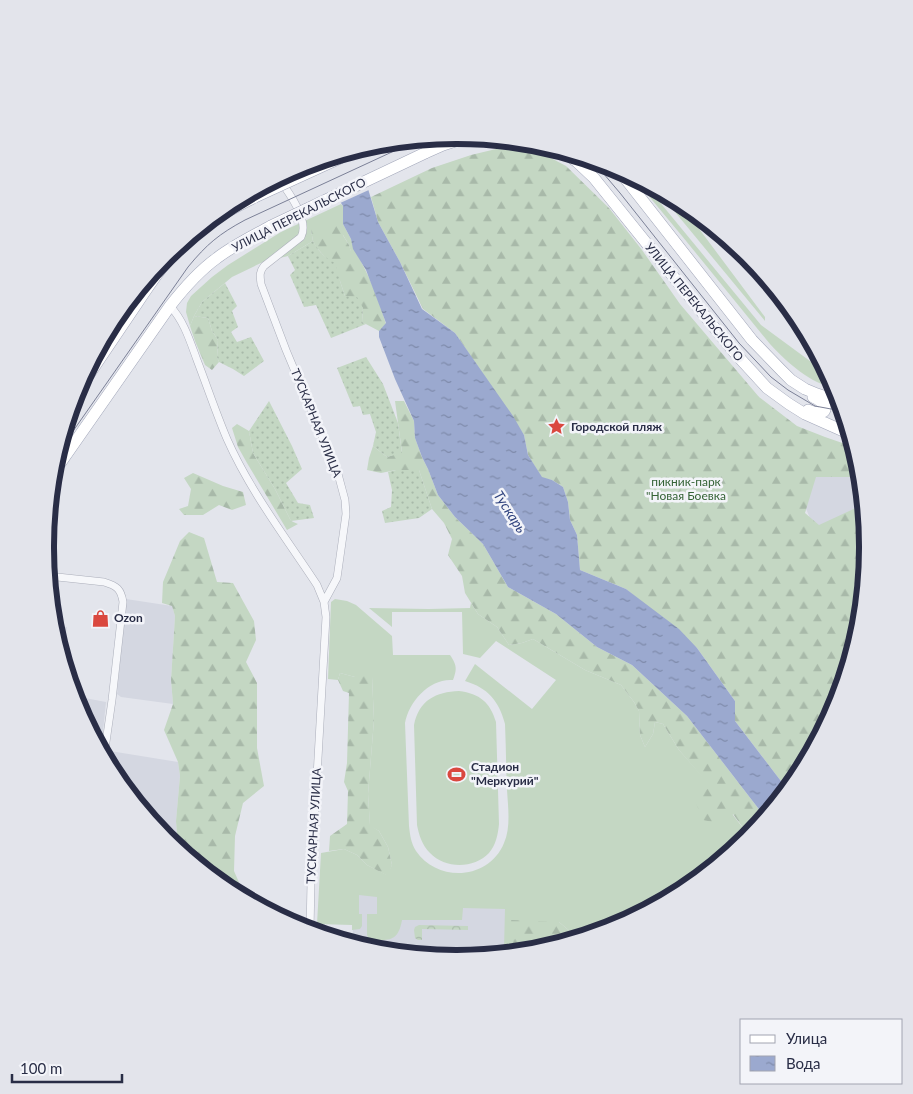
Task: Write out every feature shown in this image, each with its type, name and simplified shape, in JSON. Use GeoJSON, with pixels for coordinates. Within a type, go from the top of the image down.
{"type":"FeatureCollection","features":[{"type":"Feature","properties":{"kind":"main road","name":"УЛИЦА ПЕРЕКАЛЬСКОГО"},"geometry":{"type":"LineString","coordinates":[[63,459],[170,306],[186,286],[216,258],[242,241],[271,226],[445,144]]}},
{"type":"Feature","properties":{"kind":"main road","name":"УЛИЦА ПЕРЕКАЛЬСКОГО"},"geometry":{"type":"LineString","coordinates":[[579,164],[594,178],[734,352],[767,388],[805,414],[842,430]]}},
{"type":"Feature","properties":{"kind":"main road"},"geometry":{"type":"LineString","coordinates":[[271,190],[307,173]]}},
{"type":"Feature","properties":{"kind":"main road","name":"УЛИЦА ПЕРЕКАЛЬСКОГО"},"geometry":{"type":"LineString","coordinates":[[629,183],[752,340],[780,370],[805,389],[823,396],[830,396]]}},
{"type":"Feature","properties":{"kind":"main road"},"geometry":{"type":"LineString","coordinates":[[104,353],[149,287]]}},
{"type":"Feature","properties":{"kind":"main road"},"geometry":{"type":"LineString","coordinates":[[767,388],[809,411],[817,414],[823,413],[825,408],[822,401],[806,394],[791,380]]}},
{"type":"Feature","properties":{"kind":"street","name":"ТУСКАРНАЯ УЛИЦА"},"geometry":{"type":"LineString","coordinates":[[283,184],[296,205],[304,225],[304,232],[301,237],[264,266],[260,276],[261,284],[286,350],[338,474],[344,500],[346,514],[336,578],[324,602]]}},
{"type":"Feature","properties":{"kind":"street","name":"ТУСКАРНАЯ УЛИЦА"},"geometry":{"type":"LineString","coordinates":[[170,306],[185,327],[228,440],[244,472],[317,585],[324,602],[326,617],[310,922]]}},
{"type":"Feature","properties":{"kind":"street"},"geometry":{"type":"LineString","coordinates":[[55,577],[104,582],[119,589],[122,595],[123,602],[106,744]]}},
{"type":"Feature","properties":{"kind":"shaded area"},"geometry":{"type":"Polygon","coordinates":[[[853,472],[857,513],[820,530],[812,523],[804,504],[815,473],[853,472]]]}},
{"type":"Feature","properties":{"kind":"shaded area"},"geometry":{"type":"Polygon","coordinates":[[[126,599],[172,606],[175,616],[171,680],[173,704],[121,697],[117,694],[126,599]]]}},
{"type":"Feature","properties":{"kind":"shaded area"},"geometry":{"type":"Polygon","coordinates":[[[61,627],[67,627],[65,641],[61,627]]]}},
{"type":"Feature","properties":{"kind":"shaded area"},"geometry":{"type":"Polygon","coordinates":[[[83,698],[106,702],[102,738],[83,698]]]}},
{"type":"Feature","properties":{"kind":"shaded area"},"geometry":{"type":"Polygon","coordinates":[[[110,751],[178,762],[180,776],[176,821],[177,837],[137,792],[110,751]]]}},
{"type":"Feature","properties":{"kind":"shaded area"},"geometry":{"type":"Polygon","coordinates":[[[352,888],[510,903],[513,945],[483,949],[430,949],[378,942],[353,936],[352,888]]]}},
{"type":"Feature","properties":{"kind":"green space","name":"пикник-парк \"Новая Боевка"},"geometry":{"type":"Polygon","coordinates":[[[496,149],[527,151],[551,158],[566,166],[609,208],[642,250],[680,304],[759,397],[797,426],[846,444],[853,477],[816,477],[805,513],[819,525],[857,507],[858,573],[852,626],[846,651],[829,701],[805,748],[782,783],[735,721],[735,701],[697,648],[626,589],[580,570],[577,535],[570,520],[568,502],[563,487],[552,480],[542,478],[528,455],[524,435],[455,333],[423,309],[378,222],[371,197],[432,168],[496,149]]]}},
{"type":"Feature","properties":{"kind":"green space"},"geometry":{"type":"Polygon","coordinates":[[[645,191],[655,196],[761,325],[816,365],[826,386],[808,377],[791,365],[770,344],[645,191]]]}},
{"type":"Feature","properties":{"kind":"green space"},"geometry":{"type":"Polygon","coordinates":[[[341,204],[343,206],[343,224],[355,251],[351,252],[343,235],[311,230],[313,241],[288,256],[263,262],[232,277],[202,302],[190,326],[186,312],[187,303],[191,296],[212,277],[281,232],[341,204]]]}},
{"type":"Feature","properties":{"kind":"green space"},"geometry":{"type":"Polygon","coordinates":[[[669,205],[693,221],[765,317],[765,321],[669,205]]]}},
{"type":"Feature","properties":{"kind":"green space"},"geometry":{"type":"Polygon","coordinates":[[[336,224],[351,251],[355,251],[373,286],[386,324],[379,331],[362,322],[363,308],[345,296],[340,281],[313,241],[311,230],[321,225],[336,224]]]}},
{"type":"Feature","properties":{"kind":"green space"},"geometry":{"type":"Polygon","coordinates":[[[313,241],[322,254],[335,263],[345,296],[357,297],[363,308],[362,322],[366,324],[331,338],[316,305],[304,307],[290,275],[295,270],[288,256],[313,241]]]}},
{"type":"Feature","properties":{"kind":"green space"},"geometry":{"type":"Polygon","coordinates":[[[225,283],[237,306],[232,311],[238,327],[231,332],[237,342],[251,337],[264,361],[244,376],[219,362],[217,357],[218,340],[212,331],[208,318],[194,316],[202,302],[225,283]]]}},
{"type":"Feature","properties":{"kind":"green space"},"geometry":{"type":"Polygon","coordinates":[[[194,316],[208,318],[212,331],[218,340],[217,357],[219,362],[212,370],[205,365],[190,326],[194,316]]]}},
{"type":"Feature","properties":{"kind":"green space"},"geometry":{"type":"Polygon","coordinates":[[[366,357],[383,384],[398,423],[402,453],[387,457],[373,446],[376,432],[370,414],[363,415],[360,406],[353,407],[337,368],[366,357]]]}},
{"type":"Feature","properties":{"kind":"green space"},"geometry":{"type":"Polygon","coordinates":[[[269,401],[302,469],[286,483],[298,503],[310,505],[314,518],[291,521],[275,489],[253,453],[249,431],[269,401]]]}},
{"type":"Feature","properties":{"kind":"green space"},"geometry":{"type":"Polygon","coordinates":[[[395,401],[404,401],[414,421],[415,438],[438,495],[455,517],[483,544],[508,587],[556,614],[597,647],[632,665],[687,716],[760,811],[744,829],[733,814],[727,825],[703,820],[695,801],[710,786],[679,750],[663,724],[655,722],[653,734],[645,747],[640,735],[639,711],[621,685],[585,670],[533,639],[509,645],[497,627],[478,614],[465,593],[462,576],[448,555],[452,539],[444,523],[432,509],[419,470],[396,470],[381,473],[367,470],[373,446],[387,457],[402,452],[395,401]]]}},
{"type":"Feature","properties":{"kind":"green space"},"geometry":{"type":"Polygon","coordinates":[[[237,424],[249,431],[253,453],[275,489],[291,521],[298,524],[287,530],[238,447],[232,428],[237,424]]]}},
{"type":"Feature","properties":{"kind":"green space"},"geometry":{"type":"Polygon","coordinates":[[[419,470],[432,509],[419,518],[385,523],[382,511],[391,507],[392,490],[388,472],[419,470]]]}},
{"type":"Feature","properties":{"kind":"green space"},"geometry":{"type":"Polygon","coordinates":[[[193,473],[243,492],[246,505],[232,510],[219,505],[203,515],[184,515],[179,509],[188,506],[191,489],[184,478],[193,473]]]}},
{"type":"Feature","properties":{"kind":"green space"},"geometry":{"type":"Polygon","coordinates":[[[189,532],[204,538],[217,582],[233,583],[254,621],[256,640],[246,662],[257,683],[257,748],[264,786],[243,803],[235,836],[234,871],[241,887],[211,867],[177,837],[176,821],[180,776],[178,762],[164,730],[173,704],[171,680],[175,616],[172,606],[162,603],[163,582],[180,541],[189,532]]]}},
{"type":"Feature","properties":{"kind":"green space"},"geometry":{"type":"Polygon","coordinates":[[[335,599],[356,605],[392,636],[393,655],[450,655],[455,664],[456,670],[453,680],[444,680],[436,683],[422,692],[411,707],[405,723],[411,839],[416,851],[425,861],[437,868],[463,873],[487,864],[497,855],[504,843],[508,830],[505,724],[496,702],[491,696],[480,687],[465,681],[475,664],[532,709],[556,680],[496,641],[480,658],[463,654],[462,612],[392,612],[392,627],[369,608],[470,608],[471,603],[478,614],[497,627],[509,645],[533,639],[585,670],[621,685],[639,711],[640,735],[645,747],[653,734],[655,722],[663,724],[679,750],[711,786],[744,829],[702,867],[664,890],[658,896],[611,919],[572,933],[559,922],[528,943],[504,947],[505,909],[463,908],[462,920],[402,920],[398,933],[391,939],[369,940],[367,935],[367,914],[377,914],[377,897],[359,895],[359,914],[362,914],[362,926],[360,929],[352,930],[352,925],[317,924],[321,853],[344,849],[357,855],[367,865],[387,875],[392,865],[388,847],[379,831],[370,826],[368,794],[374,720],[372,677],[355,677],[340,673],[338,680],[328,679],[331,602],[335,599]]]}},
{"type":"Feature","properties":{"kind":"green space"},"geometry":{"type":"Polygon","coordinates":[[[360,672],[372,677],[374,720],[368,794],[370,825],[379,831],[388,847],[392,865],[388,876],[367,865],[357,855],[344,849],[329,851],[330,836],[347,824],[348,791],[344,782],[347,763],[349,693],[343,691],[338,680],[340,673],[355,677],[360,672]]]}},
{"type":"Feature","properties":{"kind":"green space","name":"Стадион \"Меркурий\""},"geometry":{"type":"Polygon","coordinates":[[[459,691],[473,694],[483,700],[494,715],[496,722],[499,824],[495,843],[489,853],[476,862],[460,865],[443,862],[436,858],[427,850],[420,836],[417,825],[414,725],[420,709],[430,699],[443,693],[459,691]]]}},
{"type":"Feature","properties":{"kind":"green space"},"geometry":{"type":"Polygon","coordinates":[[[684,879],[663,893],[664,890],[684,879]]]}},
{"type":"Feature","properties":{"kind":"green space"},"geometry":{"type":"Polygon","coordinates":[[[511,920],[559,922],[572,933],[535,942],[513,945],[511,920]]]}},
{"type":"Feature","properties":{"kind":"green space"},"geometry":{"type":"Polygon","coordinates":[[[419,925],[468,926],[468,930],[422,929],[422,940],[418,940],[415,938],[414,930],[419,925]]]}},
{"type":"Feature","properties":{"kind":"water","name":"Тускарь"},"geometry":{"type":"Polygon","coordinates":[[[363,172],[378,222],[400,262],[422,309],[455,333],[513,416],[524,435],[528,455],[542,477],[552,480],[563,487],[568,502],[570,520],[577,535],[580,570],[626,589],[679,629],[697,648],[735,701],[735,721],[782,783],[760,811],[687,716],[632,665],[597,647],[556,614],[508,587],[483,544],[455,517],[438,495],[415,438],[414,421],[379,337],[379,331],[386,323],[366,270],[353,249],[351,239],[343,224],[343,206],[327,182],[363,172]]]}},
{"type":"Feature","properties":{"kind":"pier"},"geometry":{"type":"Polygon","coordinates":[[[357,157],[365,171],[371,189],[338,204],[325,183],[320,169],[357,157]]]}},
{"type":"Feature","properties":{"kind":"tram line"},"geometry":{"type":"LineString","coordinates":[[69,437],[188,267],[214,240],[245,220],[399,149]]}},
{"type":"Feature","properties":{"kind":"tram line"},"geometry":{"type":"LineString","coordinates":[[602,172],[739,343],[771,377],[815,406],[835,409]]}},
{"type":"Feature","properties":{"kind":"place","name":"Городской пляж"},"geometry":{"type":"Point","coordinates":[557,427]}},
{"type":"Feature","properties":{"kind":"place","name":"Ozon"},"geometry":{"type":"Point","coordinates":[100,618]}},
{"type":"Feature","properties":{"kind":"place","name":"Стадион \"Меркурий\""},"geometry":{"type":"Point","coordinates":[457,774]}}]}
